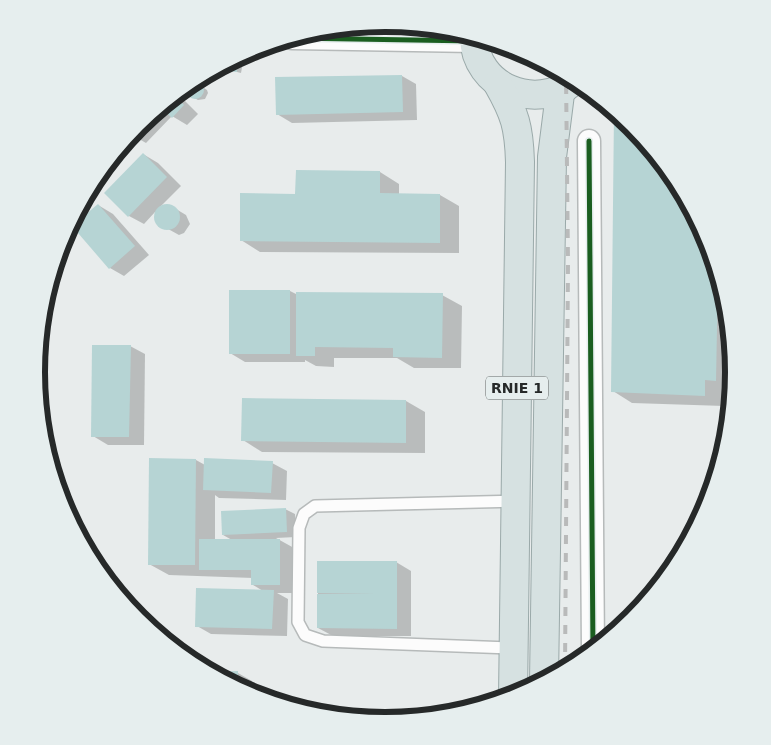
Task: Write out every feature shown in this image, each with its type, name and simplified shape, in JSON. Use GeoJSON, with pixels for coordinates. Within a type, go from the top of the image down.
{"type":"FeatureCollection","features":[{"type":"Feature","properties":{"kind":"highway","name":"RNIE 1"},"geometry":{"type":"LineString","coordinates":[[476,45],[482,65],[498,84],[512,109],[519,129],[513,688]]}},
{"type":"Feature","properties":{"kind":"highway","name":"RNIE 1"},"geometry":{"type":"LineString","coordinates":[[498,84],[514,92],[531,96],[548,94],[567,85]]}},
{"type":"Feature","properties":{"kind":"highway","name":"RNIE 1"},"geometry":{"type":"LineString","coordinates":[[544,673],[552,157],[560,94],[568,86]]}},
{"type":"Feature","properties":{"kind":"street"},"geometry":{"type":"LineString","coordinates":[[324,38],[451,39]]}},
{"type":"Feature","properties":{"kind":"street"},"geometry":{"type":"LineString","coordinates":[[589,141],[593,641]]}},
{"type":"Feature","properties":{"kind":"lane"},"geometry":{"type":"LineString","coordinates":[[513,648],[323,641],[305,635],[298,622],[299,528],[304,514],[315,506],[516,501]]}},
{"type":"Feature","properties":{"kind":"building"},"geometry":{"type":"Polygon","coordinates":[[[237,67],[237,72],[229,71],[237,67]]]}},
{"type":"Feature","properties":{"kind":"building"},"geometry":{"type":"Polygon","coordinates":[[[402,75],[403,112],[276,115],[275,77],[402,75]]]}},
{"type":"Feature","properties":{"kind":"building"},"geometry":{"type":"Polygon","coordinates":[[[203,86],[203,93],[198,98],[195,99],[189,96],[203,86]]]}},
{"type":"Feature","properties":{"kind":"building"},"geometry":{"type":"Polygon","coordinates":[[[181,102],[184,105],[172,118],[166,113],[181,102]]]}},
{"type":"Feature","properties":{"kind":"building"},"geometry":{"type":"Polygon","coordinates":[[[614,121],[641,148],[680,203],[700,242],[718,300],[716,381],[705,380],[705,396],[611,392],[614,121]]]}},
{"type":"Feature","properties":{"kind":"building"},"geometry":{"type":"Polygon","coordinates":[[[143,153],[167,177],[128,217],[104,193],[143,153]]]}},
{"type":"Feature","properties":{"kind":"building"},"geometry":{"type":"Polygon","coordinates":[[[296,170],[380,171],[380,193],[440,194],[440,243],[240,241],[240,193],[295,194],[296,170]]]}},
{"type":"Feature","properties":{"kind":"building"},"geometry":{"type":"Polygon","coordinates":[[[98,204],[135,246],[109,269],[76,231],[84,216],[98,204]]]}},
{"type":"Feature","properties":{"kind":"building"},"geometry":{"type":"Polygon","coordinates":[[[167,204],[176,208],[180,217],[176,226],[167,230],[158,226],[154,217],[158,208],[167,204]]]}},
{"type":"Feature","properties":{"kind":"building"},"geometry":{"type":"Polygon","coordinates":[[[229,290],[290,290],[290,354],[229,354],[229,290]]]}},
{"type":"Feature","properties":{"kind":"building"},"geometry":{"type":"Polygon","coordinates":[[[296,292],[443,293],[442,358],[393,357],[393,348],[315,347],[315,356],[296,356],[296,292]]]}},
{"type":"Feature","properties":{"kind":"building"},"geometry":{"type":"Polygon","coordinates":[[[92,345],[131,345],[129,437],[91,437],[92,345]]]}},
{"type":"Feature","properties":{"kind":"building"},"geometry":{"type":"Polygon","coordinates":[[[242,398],[406,400],[406,443],[241,441],[242,398]]]}},
{"type":"Feature","properties":{"kind":"building"},"geometry":{"type":"Polygon","coordinates":[[[149,458],[196,459],[195,565],[148,565],[149,458]]]}},
{"type":"Feature","properties":{"kind":"building"},"geometry":{"type":"Polygon","coordinates":[[[204,458],[273,461],[271,493],[203,490],[204,458]]]}},
{"type":"Feature","properties":{"kind":"building"},"geometry":{"type":"Polygon","coordinates":[[[286,508],[287,532],[222,535],[221,511],[286,508]]]}},
{"type":"Feature","properties":{"kind":"building"},"geometry":{"type":"Polygon","coordinates":[[[199,539],[280,539],[280,585],[251,585],[251,570],[199,570],[199,539]]]}},
{"type":"Feature","properties":{"kind":"building"},"geometry":{"type":"Polygon","coordinates":[[[317,561],[397,561],[397,629],[317,628],[317,594],[375,594],[317,593],[317,561]]]}},
{"type":"Feature","properties":{"kind":"building"},"geometry":{"type":"Polygon","coordinates":[[[196,588],[274,590],[272,629],[195,627],[196,588]]]}},
{"type":"Feature","properties":{"kind":"building"},"geometry":{"type":"Polygon","coordinates":[[[224,671],[238,671],[238,678],[235,677],[224,671]]]}},
{"type":"Feature","properties":{"kind":"railway"},"geometry":{"type":"LineString","coordinates":[[565,661],[568,263],[566,85]]}},
{"type":"Feature","properties":{"kind":"cycle path"},"geometry":{"type":"LineString","coordinates":[[322,38],[459,41]]}},
{"type":"Feature","properties":{"kind":"cycle path"},"geometry":{"type":"LineString","coordinates":[[589,141],[593,641]]}}]}
